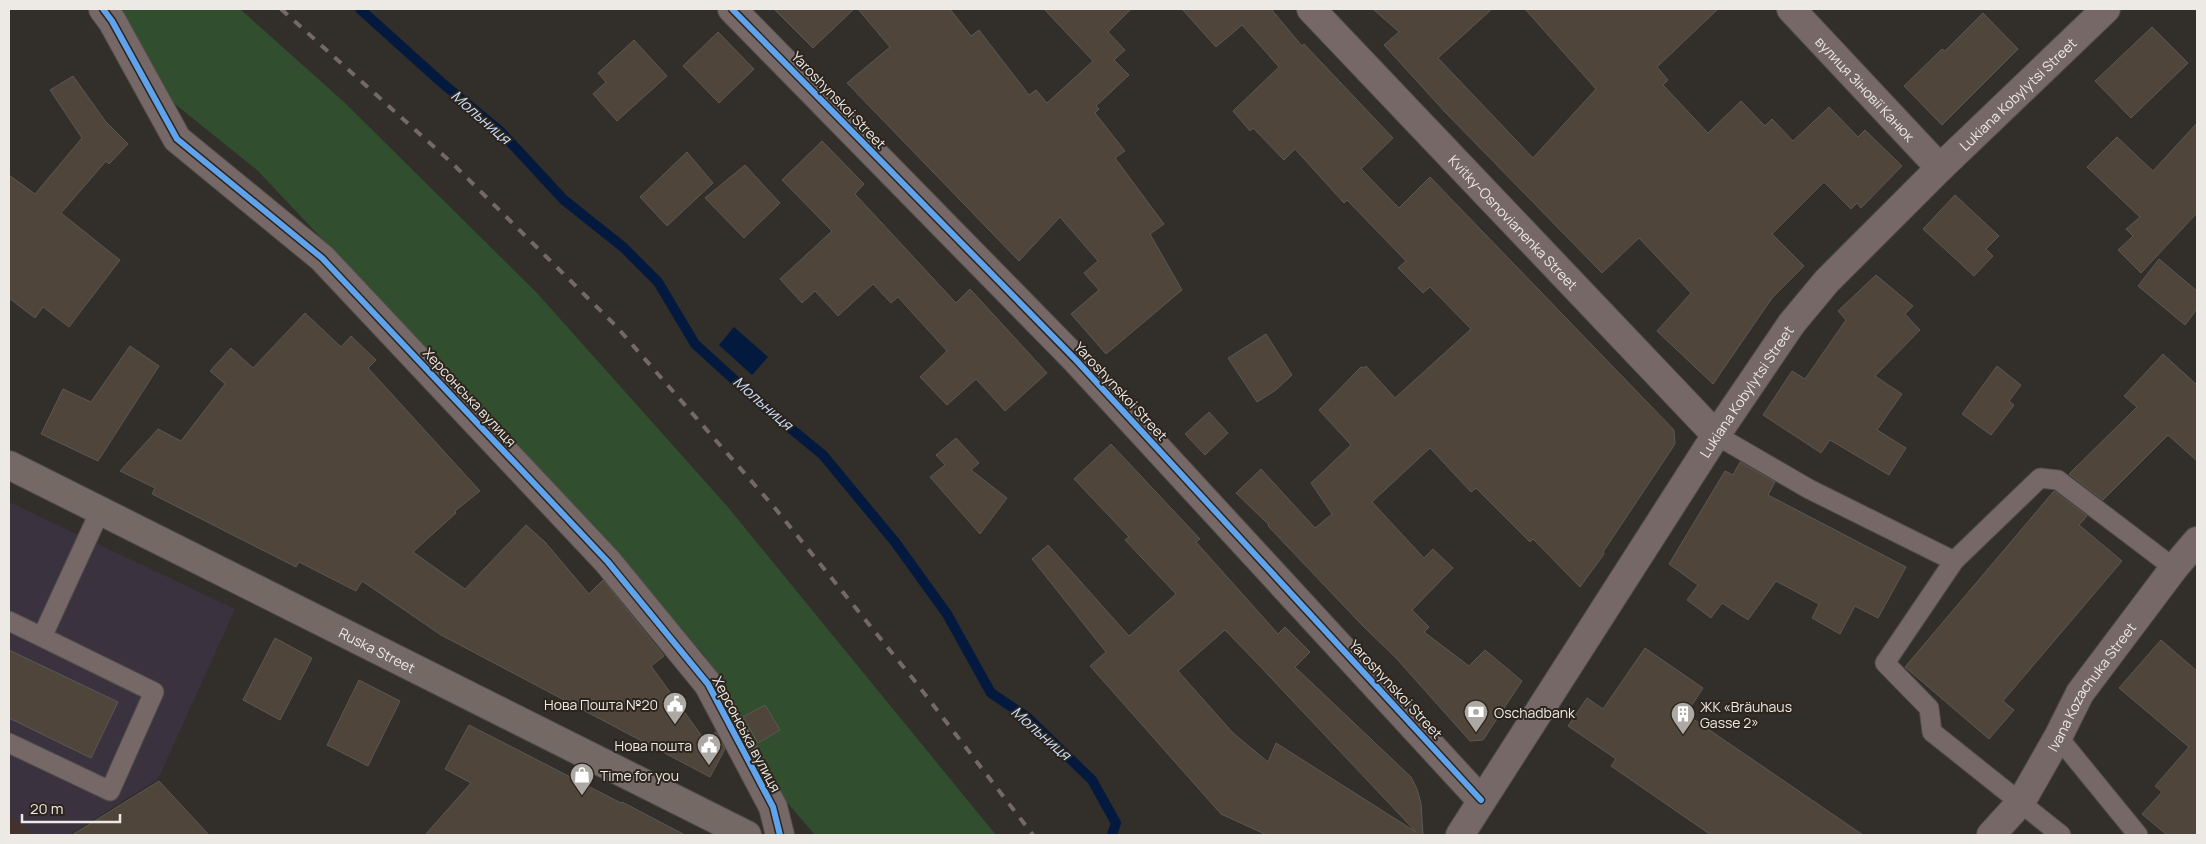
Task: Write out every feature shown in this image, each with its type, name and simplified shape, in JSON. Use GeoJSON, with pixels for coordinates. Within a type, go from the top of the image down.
{"type":"FeatureCollection","features":[{"type":"Feature","properties":{"kind":"main road","name":"Ruska Street"},"geometry":{"type":"LineString","coordinates":[[9,465],[747,835]]}},
{"type":"Feature","properties":{"kind":"street","name":"Херсонська вулиця"},"geometry":{"type":"LineString","coordinates":[[103,9],[112,20],[177,139],[322,258],[608,562],[708,684],[773,807],[780,835]]}},
{"type":"Feature","properties":{"kind":"street","name":"Yaroshynskoi Street"},"geometry":{"type":"LineString","coordinates":[[732,9],[1076,360],[1481,800]]}},
{"type":"Feature","properties":{"kind":"street","name":"Kvitky-Osnovianenka Street"},"geometry":{"type":"LineString","coordinates":[[1310,9],[1716,436]]}},
{"type":"Feature","properties":{"kind":"street","name":"вулиця Зіновії Канюк"},"geometry":{"type":"LineString","coordinates":[[1791,9],[1940,168]]}},
{"type":"Feature","properties":{"kind":"street","name":"Lukiana Kobylytsi Street"},"geometry":{"type":"LineString","coordinates":[[1460,835],[1716,436],[1792,323],[1828,281],[1940,168],[2106,9]]}},
{"type":"Feature","properties":{"kind":"street","name":"Ivana Kozachuka Street"},"geometry":{"type":"LineString","coordinates":[[1991,835],[2022,802],[2080,693],[2174,568],[2197,541]]}},
{"type":"Feature","properties":{"kind":"lane"},"geometry":{"type":"LineString","coordinates":[[1716,436],[1809,489],[1954,561]]}},
{"type":"Feature","properties":{"kind":"lane"},"geometry":{"type":"LineString","coordinates":[[2061,835],[1932,732],[1929,708],[1885,663],[1954,561],[2040,478],[2058,480],[2174,568]]}},
{"type":"Feature","properties":{"kind":"lane"},"geometry":{"type":"LineString","coordinates":[[42,636],[100,511]]}},
{"type":"Feature","properties":{"kind":"lane"},"geometry":{"type":"LineString","coordinates":[[9,621],[154,692],[110,791],[9,743]]}},
{"type":"Feature","properties":{"kind":"lane"},"geometry":{"type":"LineString","coordinates":[[2058,737],[2138,835]]}},
{"type":"Feature","properties":{"kind":"shaded area"},"geometry":{"type":"Polygon","coordinates":[[[9,502],[235,609],[158,779],[69,835],[34,835],[9,815],[9,502]]]}},
{"type":"Feature","properties":{"kind":"shaded area"},"geometry":{"type":"Polygon","coordinates":[[[9,815],[34,835],[9,835],[9,815]]]}},
{"type":"Feature","properties":{"kind":"green space"},"geometry":{"type":"Polygon","coordinates":[[[105,9],[240,9],[344,102],[537,293],[727,506],[996,835],[815,835],[780,794],[705,656],[545,475],[257,170],[170,100],[105,9]]]}},
{"type":"Feature","properties":{"kind":"water"},"geometry":{"type":"Polygon","coordinates":[[[734,327],[768,357],[752,375],[719,345],[734,327]]]}},
{"type":"Feature","properties":{"kind":"building"},"geometry":{"type":"Polygon","coordinates":[[[774,9],[854,9],[813,48],[774,9]]]}},
{"type":"Feature","properties":{"kind":"building"},"geometry":{"type":"Polygon","coordinates":[[[858,9],[950,9],[971,36],[979,30],[1029,95],[1036,90],[1047,103],[1093,61],[1044,9],[1131,9],[1108,32],[1125,50],[1114,60],[1129,75],[1096,106],[1099,109],[1095,113],[1125,151],[1115,158],[1164,224],[1150,234],[1182,290],[1106,354],[1071,314],[1099,290],[1084,273],[1098,261],[1060,217],[1019,261],[847,83],[890,47],[858,9]]]}},
{"type":"Feature","properties":{"kind":"building"},"geometry":{"type":"Polygon","coordinates":[[[1182,9],[1271,9],[1302,46],[1304,44],[1393,138],[1361,169],[1399,208],[1430,177],[1674,430],[1675,444],[1603,552],[1604,554],[1580,587],[1533,539],[1530,542],[1476,488],[1471,492],[1430,448],[1372,502],[1424,558],[1433,549],[1453,568],[1412,610],[1429,627],[1424,632],[1469,666],[1485,650],[1522,681],[1483,740],[1470,741],[1396,658],[1236,493],[1261,469],[1315,528],[1332,514],[1311,483],[1351,445],[1319,410],[1361,367],[1366,366],[1395,398],[1471,329],[1430,287],[1423,293],[1398,268],[1406,261],[1347,200],[1344,203],[1295,149],[1284,160],[1253,128],[1250,131],[1233,111],[1279,67],[1242,25],[1216,47],[1182,9]]]}},
{"type":"Feature","properties":{"kind":"building"},"geometry":{"type":"Polygon","coordinates":[[[1373,9],[1492,9],[1438,58],[1533,158],[1596,89],[1525,9],[1718,9],[1657,67],[1668,80],[1663,85],[1708,133],[1741,101],[1765,126],[1772,119],[1793,141],[1829,107],[1858,137],[1865,130],[1902,166],[1861,208],[1857,203],[1851,209],[1824,182],[1772,234],[1804,266],[1772,298],[1713,384],[1657,331],[1691,293],[1639,238],[1602,273],[1445,112],[1384,45],[1399,32],[1373,9]]]}},
{"type":"Feature","properties":{"kind":"building"},"geometry":{"type":"Polygon","coordinates":[[[1983,13],[2018,49],[1942,125],[1904,86],[1942,49],[1945,51],[1983,13]]]}},
{"type":"Feature","properties":{"kind":"building"},"geometry":{"type":"Polygon","coordinates":[[[2152,27],[2188,63],[2131,118],[2095,81],[2152,27]]]}},
{"type":"Feature","properties":{"kind":"building"},"geometry":{"type":"Polygon","coordinates":[[[718,32],[754,69],[719,103],[683,66],[718,32]]]}},
{"type":"Feature","properties":{"kind":"building"},"geometry":{"type":"Polygon","coordinates":[[[634,40],[667,76],[617,121],[593,94],[606,82],[598,73],[634,40]]]}},
{"type":"Feature","properties":{"kind":"building"},"geometry":{"type":"Polygon","coordinates":[[[73,76],[106,122],[128,144],[109,164],[106,161],[61,213],[120,260],[69,327],[43,307],[35,318],[9,298],[9,175],[35,194],[82,138],[50,90],[73,76]]]}},
{"type":"Feature","properties":{"kind":"building"},"geometry":{"type":"Polygon","coordinates":[[[2197,123],[2197,213],[2141,273],[2118,250],[2133,236],[2126,229],[2140,217],[2087,167],[2117,137],[2153,171],[2197,123]]]}},
{"type":"Feature","properties":{"kind":"building"},"geometry":{"type":"Polygon","coordinates":[[[822,141],[864,184],[855,194],[956,303],[970,289],[1047,373],[1005,411],[976,379],[947,405],[920,377],[947,351],[898,297],[891,303],[873,284],[838,316],[815,291],[802,303],[780,279],[832,231],[782,180],[822,141]]]}},
{"type":"Feature","properties":{"kind":"building"},"geometry":{"type":"Polygon","coordinates":[[[687,152],[713,183],[667,226],[640,197],[687,152]]]}},
{"type":"Feature","properties":{"kind":"building"},"geometry":{"type":"Polygon","coordinates":[[[745,165],[780,203],[744,238],[705,198],[745,165]]]}},
{"type":"Feature","properties":{"kind":"building"},"geometry":{"type":"Polygon","coordinates":[[[1955,195],[1999,236],[1986,249],[1993,256],[1974,276],[1923,229],[1955,195]]]}},
{"type":"Feature","properties":{"kind":"building"},"geometry":{"type":"Polygon","coordinates":[[[2159,259],[2197,291],[2197,309],[2185,325],[2138,286],[2159,259]]]}},
{"type":"Feature","properties":{"kind":"building"},"geometry":{"type":"Polygon","coordinates":[[[1876,275],[1913,306],[1905,314],[1920,330],[1875,376],[1902,394],[1877,430],[1906,448],[1889,475],[1830,440],[1821,453],[1763,415],[1792,371],[1805,379],[1846,320],[1838,311],[1876,275]]]}},
{"type":"Feature","properties":{"kind":"building"},"geometry":{"type":"Polygon","coordinates":[[[305,313],[341,347],[351,336],[376,360],[368,368],[480,491],[455,511],[456,513],[413,552],[465,589],[526,525],[545,542],[589,594],[603,580],[664,656],[651,666],[704,739],[716,732],[725,749],[710,777],[441,635],[362,581],[356,591],[299,562],[296,567],[152,494],[155,488],[120,471],[158,429],[181,441],[225,384],[210,371],[231,348],[253,368],[305,313]]]}},
{"type":"Feature","properties":{"kind":"building"},"geometry":{"type":"Polygon","coordinates":[[[1266,334],[1292,375],[1276,390],[1257,402],[1228,358],[1266,334]]]}},
{"type":"Feature","properties":{"kind":"building"},"geometry":{"type":"Polygon","coordinates":[[[130,346],[159,366],[98,461],[41,434],[63,389],[91,402],[130,346]]]}},
{"type":"Feature","properties":{"kind":"building"},"geometry":{"type":"Polygon","coordinates":[[[2163,354],[2197,385],[2197,461],[2168,435],[2103,500],[2069,474],[2137,407],[2124,396],[2163,354]]]}},
{"type":"Feature","properties":{"kind":"building"},"geometry":{"type":"Polygon","coordinates":[[[1997,366],[2021,385],[2009,401],[2014,405],[1991,435],[1962,414],[1997,366]]]}},
{"type":"Feature","properties":{"kind":"building"},"geometry":{"type":"Polygon","coordinates":[[[1209,412],[1228,433],[1205,455],[1185,434],[1209,412]]]}},
{"type":"Feature","properties":{"kind":"building"},"geometry":{"type":"Polygon","coordinates":[[[956,438],[979,463],[971,470],[1007,498],[980,534],[930,477],[945,465],[936,455],[956,438]]]}},
{"type":"Feature","properties":{"kind":"building"},"geometry":{"type":"Polygon","coordinates":[[[1111,444],[1200,539],[1196,542],[1278,634],[1285,627],[1310,652],[1295,667],[1411,777],[1421,803],[1423,835],[1267,835],[1221,814],[1090,666],[1106,652],[1032,559],[1048,545],[1129,636],[1176,594],[1125,540],[1129,537],[1074,479],[1111,444]],[[1225,630],[1178,671],[1233,733],[1268,762],[1276,743],[1416,832],[1225,630]]]}},
{"type":"Feature","properties":{"kind":"building"},"geometry":{"type":"Polygon","coordinates":[[[1740,462],[1775,482],[1768,495],[1906,567],[1878,618],[1855,606],[1840,634],[1812,618],[1819,604],[1776,581],[1748,620],[1722,603],[1711,618],[1687,600],[1698,585],[1669,564],[1725,471],[1733,475],[1740,462]]]}},
{"type":"Feature","properties":{"kind":"building"},"geometry":{"type":"Polygon","coordinates":[[[2054,491],[2087,516],[2079,525],[2122,561],[2003,701],[2014,710],[1989,739],[1905,667],[2054,491]]]}},
{"type":"Feature","properties":{"kind":"building"},"geometry":{"type":"Polygon","coordinates":[[[275,638],[312,658],[280,720],[243,700],[275,638]]]}},
{"type":"Feature","properties":{"kind":"building"},"geometry":{"type":"Polygon","coordinates":[[[2161,640],[2197,671],[2197,835],[2167,835],[2142,814],[2162,792],[2155,786],[2189,747],[2119,688],[2161,640]]]}},
{"type":"Feature","properties":{"kind":"building","name":"ЖК «Bräuhaus Gasse 2»"},"geometry":{"type":"Polygon","coordinates":[[[1645,648],[1703,688],[1686,714],[1863,835],[1711,835],[1611,766],[1616,759],[1568,726],[1587,698],[1603,709],[1645,648]]]}},
{"type":"Feature","properties":{"kind":"building"},"geometry":{"type":"Polygon","coordinates":[[[9,650],[118,702],[91,758],[9,718],[9,650]]]}},
{"type":"Feature","properties":{"kind":"building"},"geometry":{"type":"Polygon","coordinates":[[[359,680],[400,701],[368,766],[327,745],[359,680]]]}},
{"type":"Feature","properties":{"kind":"building"},"geometry":{"type":"Polygon","coordinates":[[[765,705],[780,730],[758,743],[743,717],[765,705]]]}},
{"type":"Feature","properties":{"kind":"building"},"geometry":{"type":"Polygon","coordinates":[[[469,725],[685,835],[425,835],[471,783],[445,769],[469,725]]]}},
{"type":"Feature","properties":{"kind":"building"},"geometry":{"type":"Polygon","coordinates":[[[159,781],[209,835],[72,835],[159,781]]]}},
{"type":"Feature","properties":{"kind":"waterway","name":"Мольниця"},"geometry":{"type":"LineString","coordinates":[[360,9],[441,82],[500,131],[564,200],[623,247],[658,282],[695,344],[761,404],[823,455],[895,542],[947,614],[991,693],[1027,717],[1092,780],[1116,823],[1112,835]]}},
{"type":"Feature","properties":{"kind":"railway"},"geometry":{"type":"LineString","coordinates":[[281,9],[453,164],[616,326],[774,507],[914,680],[1033,835]]}},
{"type":"Feature","properties":{"kind":"cycle path"},"geometry":{"type":"LineString","coordinates":[[103,9],[112,21],[177,139],[322,258],[608,562],[708,684],[773,807],[780,835]]}},
{"type":"Feature","properties":{"kind":"cycle path"},"geometry":{"type":"LineString","coordinates":[[732,9],[1076,360],[1481,800]]}},
{"type":"Feature","properties":{"kind":"place","name":"Нова Пошта №20"},"geometry":{"type":"Point","coordinates":[675,725]}},
{"type":"Feature","properties":{"kind":"place","name":"Oschadbank"},"geometry":{"type":"Point","coordinates":[1476,733]}},
{"type":"Feature","properties":{"kind":"place","name":"ЖК «Bräuhaus Gasse 2»"},"geometry":{"type":"Point","coordinates":[1683,735]}},
{"type":"Feature","properties":{"kind":"place","name":"Нова пошта"},"geometry":{"type":"Point","coordinates":[709,766]}},
{"type":"Feature","properties":{"kind":"place","name":"Time for you"},"geometry":{"type":"Point","coordinates":[582,796]}}]}
